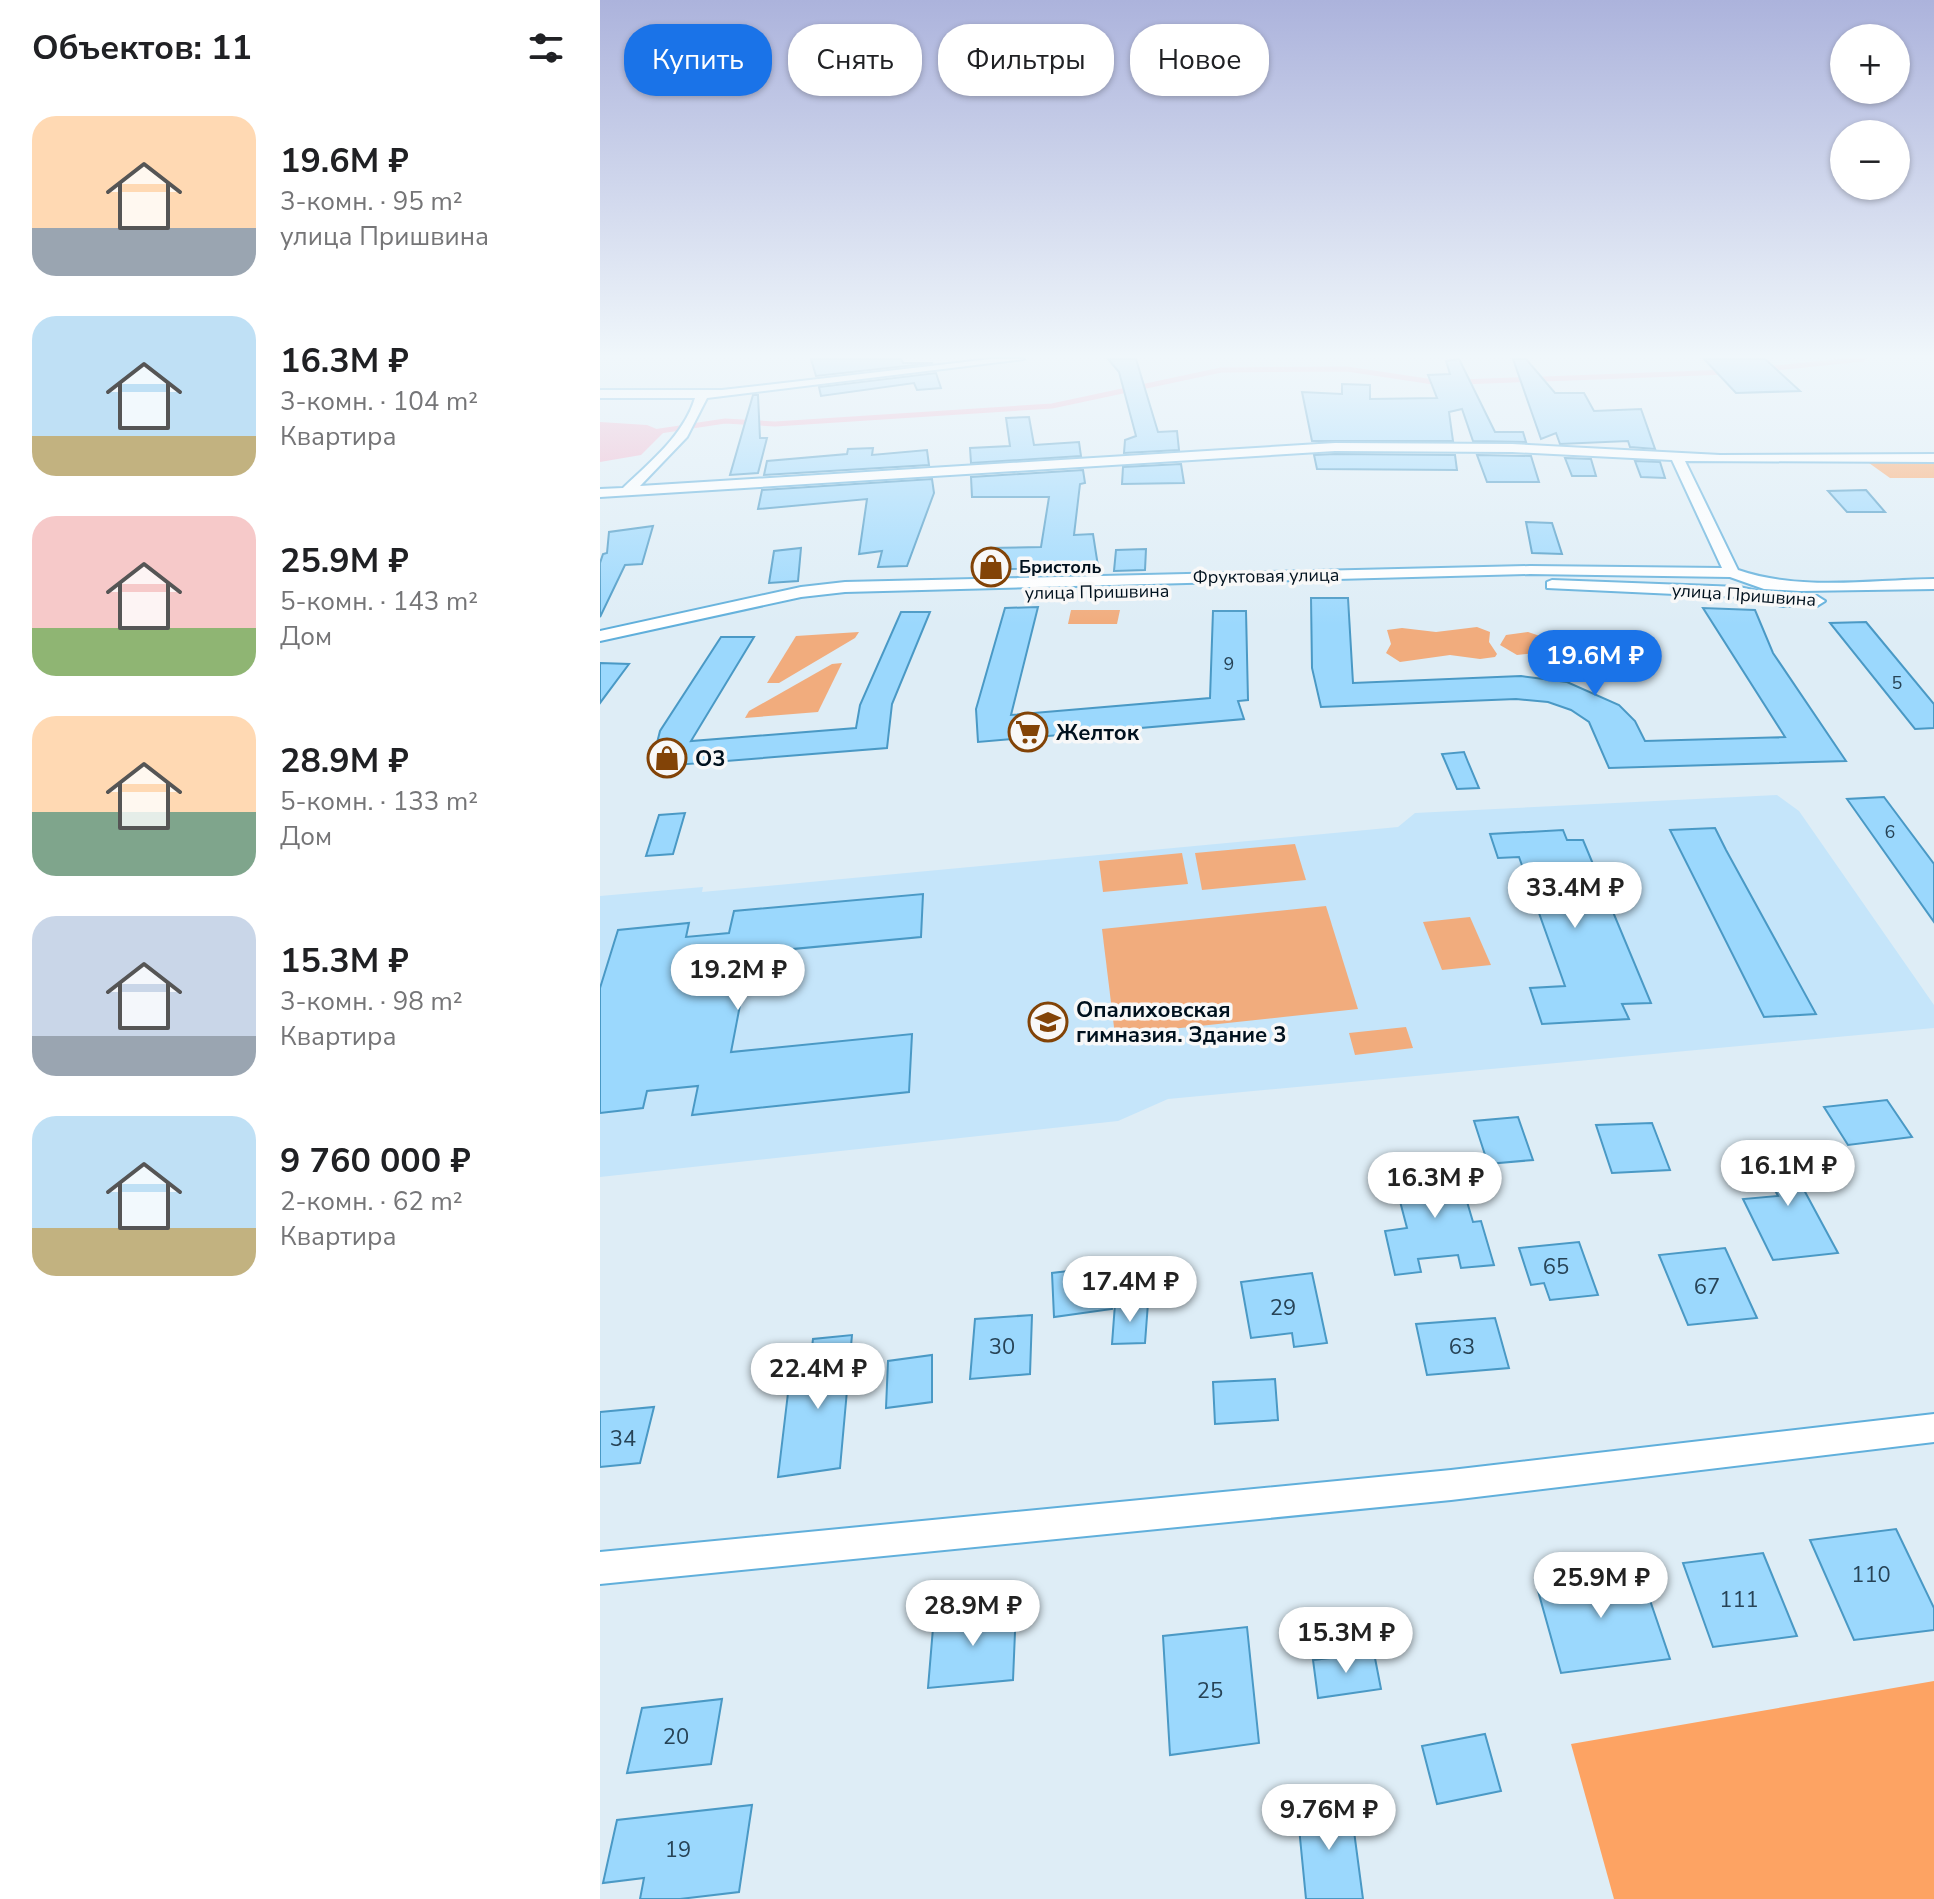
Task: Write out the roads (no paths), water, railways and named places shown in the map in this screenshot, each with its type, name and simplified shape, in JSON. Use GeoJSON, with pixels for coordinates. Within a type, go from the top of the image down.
{"type":"FeatureCollection","features":[{"type":"Feature","properties":{"kind":"street"},"geometry":{"type":"LineString","coordinates":[[627,491],[669,448]]}},
{"type":"Feature","properties":{"kind":"street"},"geometry":{"type":"LineString","coordinates":[[600,493],[1325,448]]}},
{"type":"Feature","properties":{"kind":"street"},"geometry":{"type":"LineString","coordinates":[[1361,448],[1676,455],[1720,459],[1934,458]]}},
{"type":"Feature","properties":{"kind":"street"},"geometry":{"type":"LineString","coordinates":[[1676,455],[1732,573]]}},
{"type":"Feature","properties":{"kind":"street","name":"Фруктовая улица"},"geometry":{"type":"LineString","coordinates":[[600,636],[801,592],[845,587],[1530,570],[1732,573],[1748,581],[1772,585],[1934,584]]}},
{"type":"Feature","properties":{"kind":"street","name":"улица Пришвина"},"geometry":{"type":"LineString","coordinates":[[600,647],[799,603],[872,597],[1551,585],[1739,592],[1782,601],[1934,599]]}},
{"type":"Feature","properties":{"kind":"street"},"geometry":{"type":"LineString","coordinates":[[600,1568],[1451,1485],[1934,1428]]}},
{"type":"Feature","properties":{"kind":"place","name":"Бристоль"},"geometry":{"type":"Point","coordinates":[991,567]}},
{"type":"Feature","properties":{"kind":"place","name":"Желток"},"geometry":{"type":"Point","coordinates":[1028,732]}},
{"type":"Feature","properties":{"kind":"place","name":"О3"},"geometry":{"type":"Point","coordinates":[667,758]}},
{"type":"Feature","properties":{"kind":"place","name":"Опалиховская гимназия. Здание 3"},"geometry":{"type":"Point","coordinates":[1048,1022]}}]}
